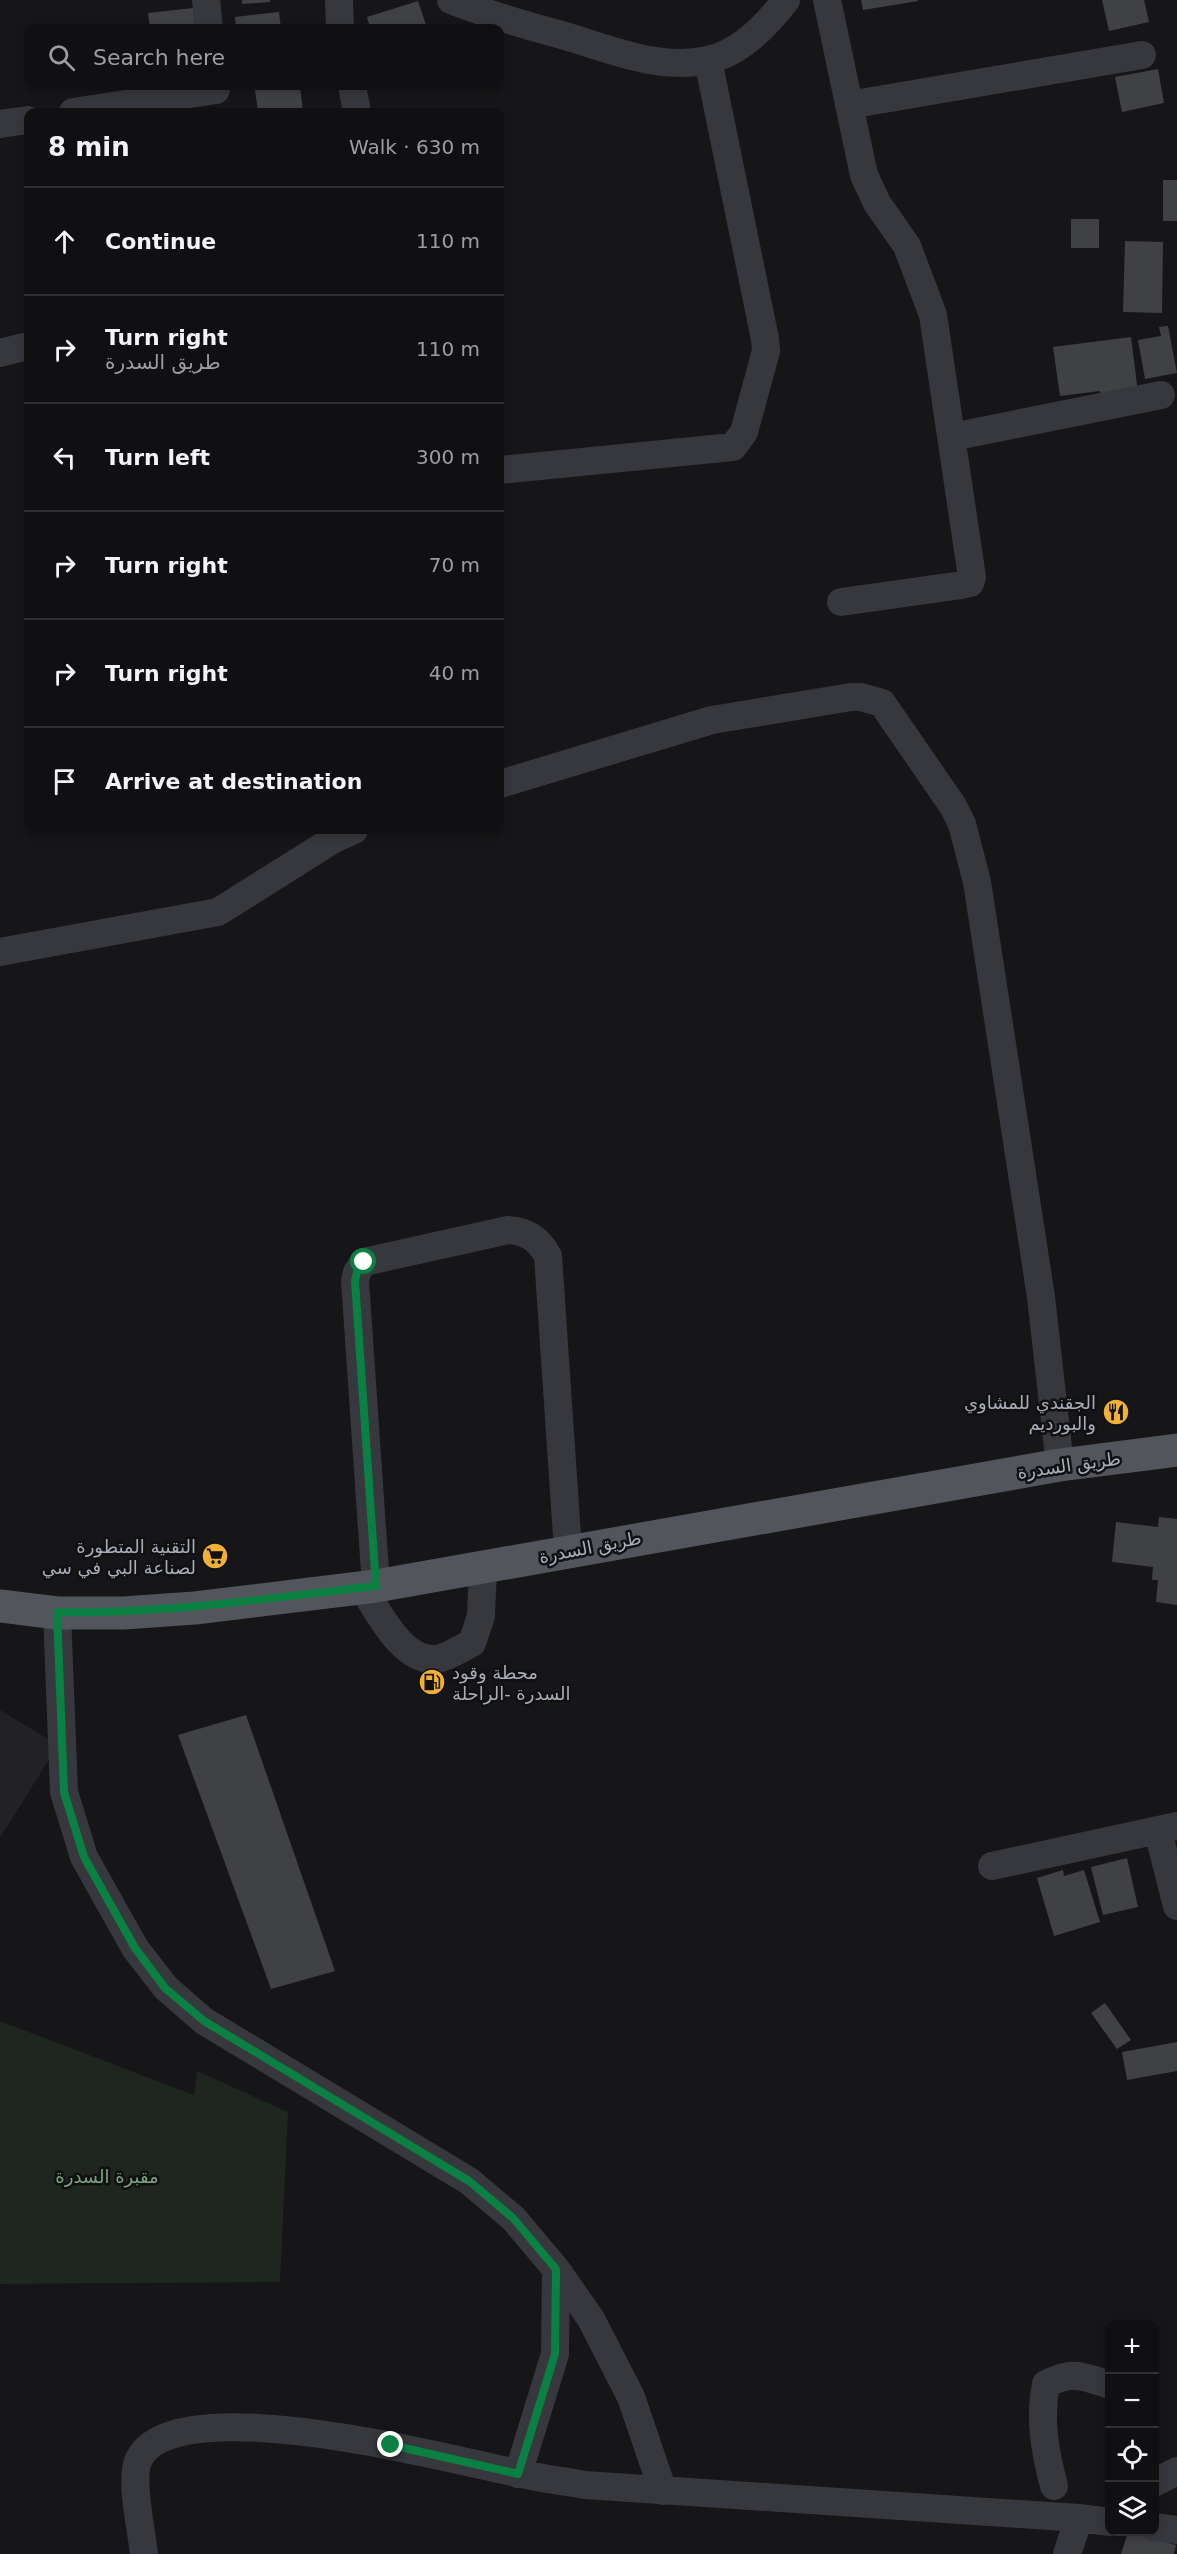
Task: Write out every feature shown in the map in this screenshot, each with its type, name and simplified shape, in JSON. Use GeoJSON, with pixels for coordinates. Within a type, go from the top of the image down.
{"type":"FeatureCollection","features":[{"type":"Feature","properties":{"kind":"main road","name":"طريق السدرة"},"geometry":{"type":"LineString","coordinates":[[0,1605],[57,1612],[123,1613],[195,1608],[369,1586],[483,1569],[568,1550],[1060,1465],[1177,1450]]}},
{"type":"Feature","properties":{"kind":"street"},"geometry":{"type":"LineString","coordinates":[[206,0],[209,24]]}},
{"type":"Feature","properties":{"kind":"street"},"geometry":{"type":"LineString","coordinates":[[339,0],[340,24]]}},
{"type":"Feature","properties":{"kind":"street"},"geometry":{"type":"LineString","coordinates":[[452,0],[484,13],[654,60],[708,60],[727,52],[768,24],[786,0]]}},
{"type":"Feature","properties":{"kind":"street"},"geometry":{"type":"LineString","coordinates":[[827,0],[849,105],[870,189],[907,246],[929,301],[952,437],[972,578],[969,583],[842,602]]}},
{"type":"Feature","properties":{"kind":"street"},"geometry":{"type":"LineString","coordinates":[[849,105],[1142,55]]}},
{"type":"Feature","properties":{"kind":"street"},"geometry":{"type":"LineString","coordinates":[[504,470],[733,447],[744,432],[766,351],[765,339],[708,60]]}},
{"type":"Feature","properties":{"kind":"street"},"geometry":{"type":"LineString","coordinates":[[353,90],[356,108]]}},
{"type":"Feature","properties":{"kind":"street"},"geometry":{"type":"LineString","coordinates":[[109,108],[216,96]]}},
{"type":"Feature","properties":{"kind":"street"},"geometry":{"type":"LineString","coordinates":[[0,124],[24,121]]}},
{"type":"Feature","properties":{"kind":"street"},"geometry":{"type":"LineString","coordinates":[[0,353],[24,347]]}},
{"type":"Feature","properties":{"kind":"street"},"geometry":{"type":"LineString","coordinates":[[952,437],[1161,395]]}},
{"type":"Feature","properties":{"kind":"street"},"geometry":{"type":"LineString","coordinates":[[504,783],[711,720],[851,697],[868,698],[882,703],[942,787],[962,824],[977,882],[1041,1297],[1060,1465]]}},
{"type":"Feature","properties":{"kind":"street"},"geometry":{"type":"LineString","coordinates":[[0,952],[218,912],[345,834]]}},
{"type":"Feature","properties":{"kind":"street"},"geometry":{"type":"LineString","coordinates":[[483,1569],[481,1616],[472,1643],[439,1659],[420,1658],[400,1641],[369,1586],[355,1281],[357,1272],[364,1262],[508,1230],[528,1234],[542,1245],[548,1256],[568,1550]]}},
{"type":"Feature","properties":{"kind":"street"},"geometry":{"type":"LineString","coordinates":[[57,1612],[64,1792],[84,1857],[135,1948],[165,1988],[204,2021],[469,2181],[513,2218],[556,2269],[591,2319],[631,2397],[663,2491]]}},
{"type":"Feature","properties":{"kind":"street"},"geometry":{"type":"LineString","coordinates":[[993,1866],[1167,1828],[1177,1906]]}},
{"type":"Feature","properties":{"kind":"street"},"geometry":{"type":"LineString","coordinates":[[518,2474],[555,2354],[556,2269]]}},
{"type":"Feature","properties":{"kind":"street"},"geometry":{"type":"LineString","coordinates":[[1054,2486],[1044,2434],[1043,2403],[1046,2384],[1063,2375],[1078,2375],[1105,2383]]}},
{"type":"Feature","properties":{"kind":"street"},"geometry":{"type":"LineString","coordinates":[[144,2554],[135,2470],[145,2450],[170,2436],[191,2431],[254,2426],[391,2445],[518,2474],[585,2485],[1105,2521]]}},
{"type":"Feature","properties":{"kind":"street"},"geometry":{"type":"LineString","coordinates":[[1157,2482],[1177,2472]]}},
{"type":"Feature","properties":{"kind":"street"},"geometry":{"type":"LineString","coordinates":[[1067,2554],[1079,2518]]}},
{"type":"Feature","properties":{"kind":"street"},"geometry":{"type":"LineString","coordinates":[[1159,2528],[1177,2530]]}},
{"type":"Feature","properties":{"kind":"shaded area"},"geometry":{"type":"Polygon","coordinates":[[[0,1710],[58,1745],[0,1838],[0,1710]]]}},
{"type":"Feature","properties":{"kind":"green space","name":"مقبرة السدرة"},"geometry":{"type":"Polygon","coordinates":[[[0,2021],[194,2095],[197,2071],[288,2112],[280,2282],[0,2284],[0,2021]]]}},
{"type":"Feature","properties":{"kind":"building"},"geometry":{"type":"Polygon","coordinates":[[[242,0],[270,0],[270,2],[242,4],[242,0]]]}},
{"type":"Feature","properties":{"kind":"building"},"geometry":{"type":"Polygon","coordinates":[[[861,0],[918,0],[918,1],[863,10],[861,0]]]}},
{"type":"Feature","properties":{"kind":"building"},"geometry":{"type":"Polygon","coordinates":[[[1102,0],[1144,0],[1149,22],[1109,31],[1102,0]]]}},
{"type":"Feature","properties":{"kind":"building"},"geometry":{"type":"Polygon","coordinates":[[[418,1],[426,24],[369,24],[367,17],[418,1]]]}},
{"type":"Feature","properties":{"kind":"building"},"geometry":{"type":"Polygon","coordinates":[[[193,8],[195,24],[149,24],[148,13],[193,8]]]}},
{"type":"Feature","properties":{"kind":"building"},"geometry":{"type":"Polygon","coordinates":[[[279,12],[280,24],[236,24],[235,17],[279,12]]]}},
{"type":"Feature","properties":{"kind":"building"},"geometry":{"type":"Polygon","coordinates":[[[1158,69],[1164,103],[1122,112],[1115,77],[1158,69]]]}},
{"type":"Feature","properties":{"kind":"building"},"geometry":{"type":"Polygon","coordinates":[[[255,90],[300,90],[303,108],[257,108],[255,90]]]}},
{"type":"Feature","properties":{"kind":"building"},"geometry":{"type":"Polygon","coordinates":[[[1163,180],[1177,180],[1177,221],[1163,221],[1163,180]]]}},
{"type":"Feature","properties":{"kind":"building"},"geometry":{"type":"Polygon","coordinates":[[[1071,219],[1099,219],[1099,248],[1071,248],[1071,219]]]}},
{"type":"Feature","properties":{"kind":"building"},"geometry":{"type":"Polygon","coordinates":[[[1125,241],[1163,242],[1162,313],[1123,312],[1125,241]]]}},
{"type":"Feature","properties":{"kind":"building"},"geometry":{"type":"Polygon","coordinates":[[[1168,326],[1177,373],[1145,379],[1138,340],[1161,336],[1159,327],[1168,326]]]}},
{"type":"Feature","properties":{"kind":"building"},"geometry":{"type":"Polygon","coordinates":[[[1131,337],[1138,393],[1101,398],[1100,391],[1060,396],[1053,347],[1131,337]]]}},
{"type":"Feature","properties":{"kind":"building"},"geometry":{"type":"Polygon","coordinates":[[[1159,1517],[1177,1519],[1177,1605],[1156,1602],[1158,1580],[1152,1580],[1153,1567],[1112,1562],[1116,1522],[1158,1527],[1159,1517]]]}},
{"type":"Feature","properties":{"kind":"building"},"geometry":{"type":"Polygon","coordinates":[[[246,1715],[335,1971],[271,1989],[178,1735],[246,1715]]]}},
{"type":"Feature","properties":{"kind":"building"},"geometry":{"type":"Polygon","coordinates":[[[1127,1858],[1138,1907],[1103,1915],[1091,1867],[1127,1858]]]}},
{"type":"Feature","properties":{"kind":"building"},"geometry":{"type":"Polygon","coordinates":[[[1063,1870],[1064,1876],[1084,1870],[1100,1922],[1054,1936],[1037,1878],[1063,1870]]]}},
{"type":"Feature","properties":{"kind":"building"},"geometry":{"type":"Polygon","coordinates":[[[1105,2003],[1131,2040],[1117,2049],[1091,2013],[1105,2003]]]}},
{"type":"Feature","properties":{"kind":"building"},"geometry":{"type":"Polygon","coordinates":[[[1177,2042],[1177,2071],[1127,2080],[1122,2052],[1177,2042]]]}},
{"type":"Feature","properties":{"kind":"building"},"geometry":{"type":"Polygon","coordinates":[[[1127,2536],[1143,2536],[1176,2545],[1174,2554],[1121,2554],[1127,2536]]]}},
{"type":"Feature","properties":{"kind":"place","name":"الجقندي للمشاوي والبورديم"},"geometry":{"type":"Point","coordinates":[1116,1412]}},
{"type":"Feature","properties":{"kind":"place","name":"التقنية المتطورة لصناعة البي في سي"},"geometry":{"type":"Point","coordinates":[215,1556]}},
{"type":"Feature","properties":{"kind":"place","name":"محطة وقود السدرة -الراحلة"},"geometry":{"type":"Point","coordinates":[432,1682]}},
{"type":"Feature","properties":{"kind":"route"},"geometry":{"type":"LineString","coordinates":[[364,1262],[357,1272],[355,1281],[376,1586],[195,1608],[123,1613],[57,1612],[64,1792],[84,1857],[135,1948],[165,1988],[204,2021],[469,2181],[513,2218],[556,2269],[555,2354],[518,2474],[391,2445]]}}]}
